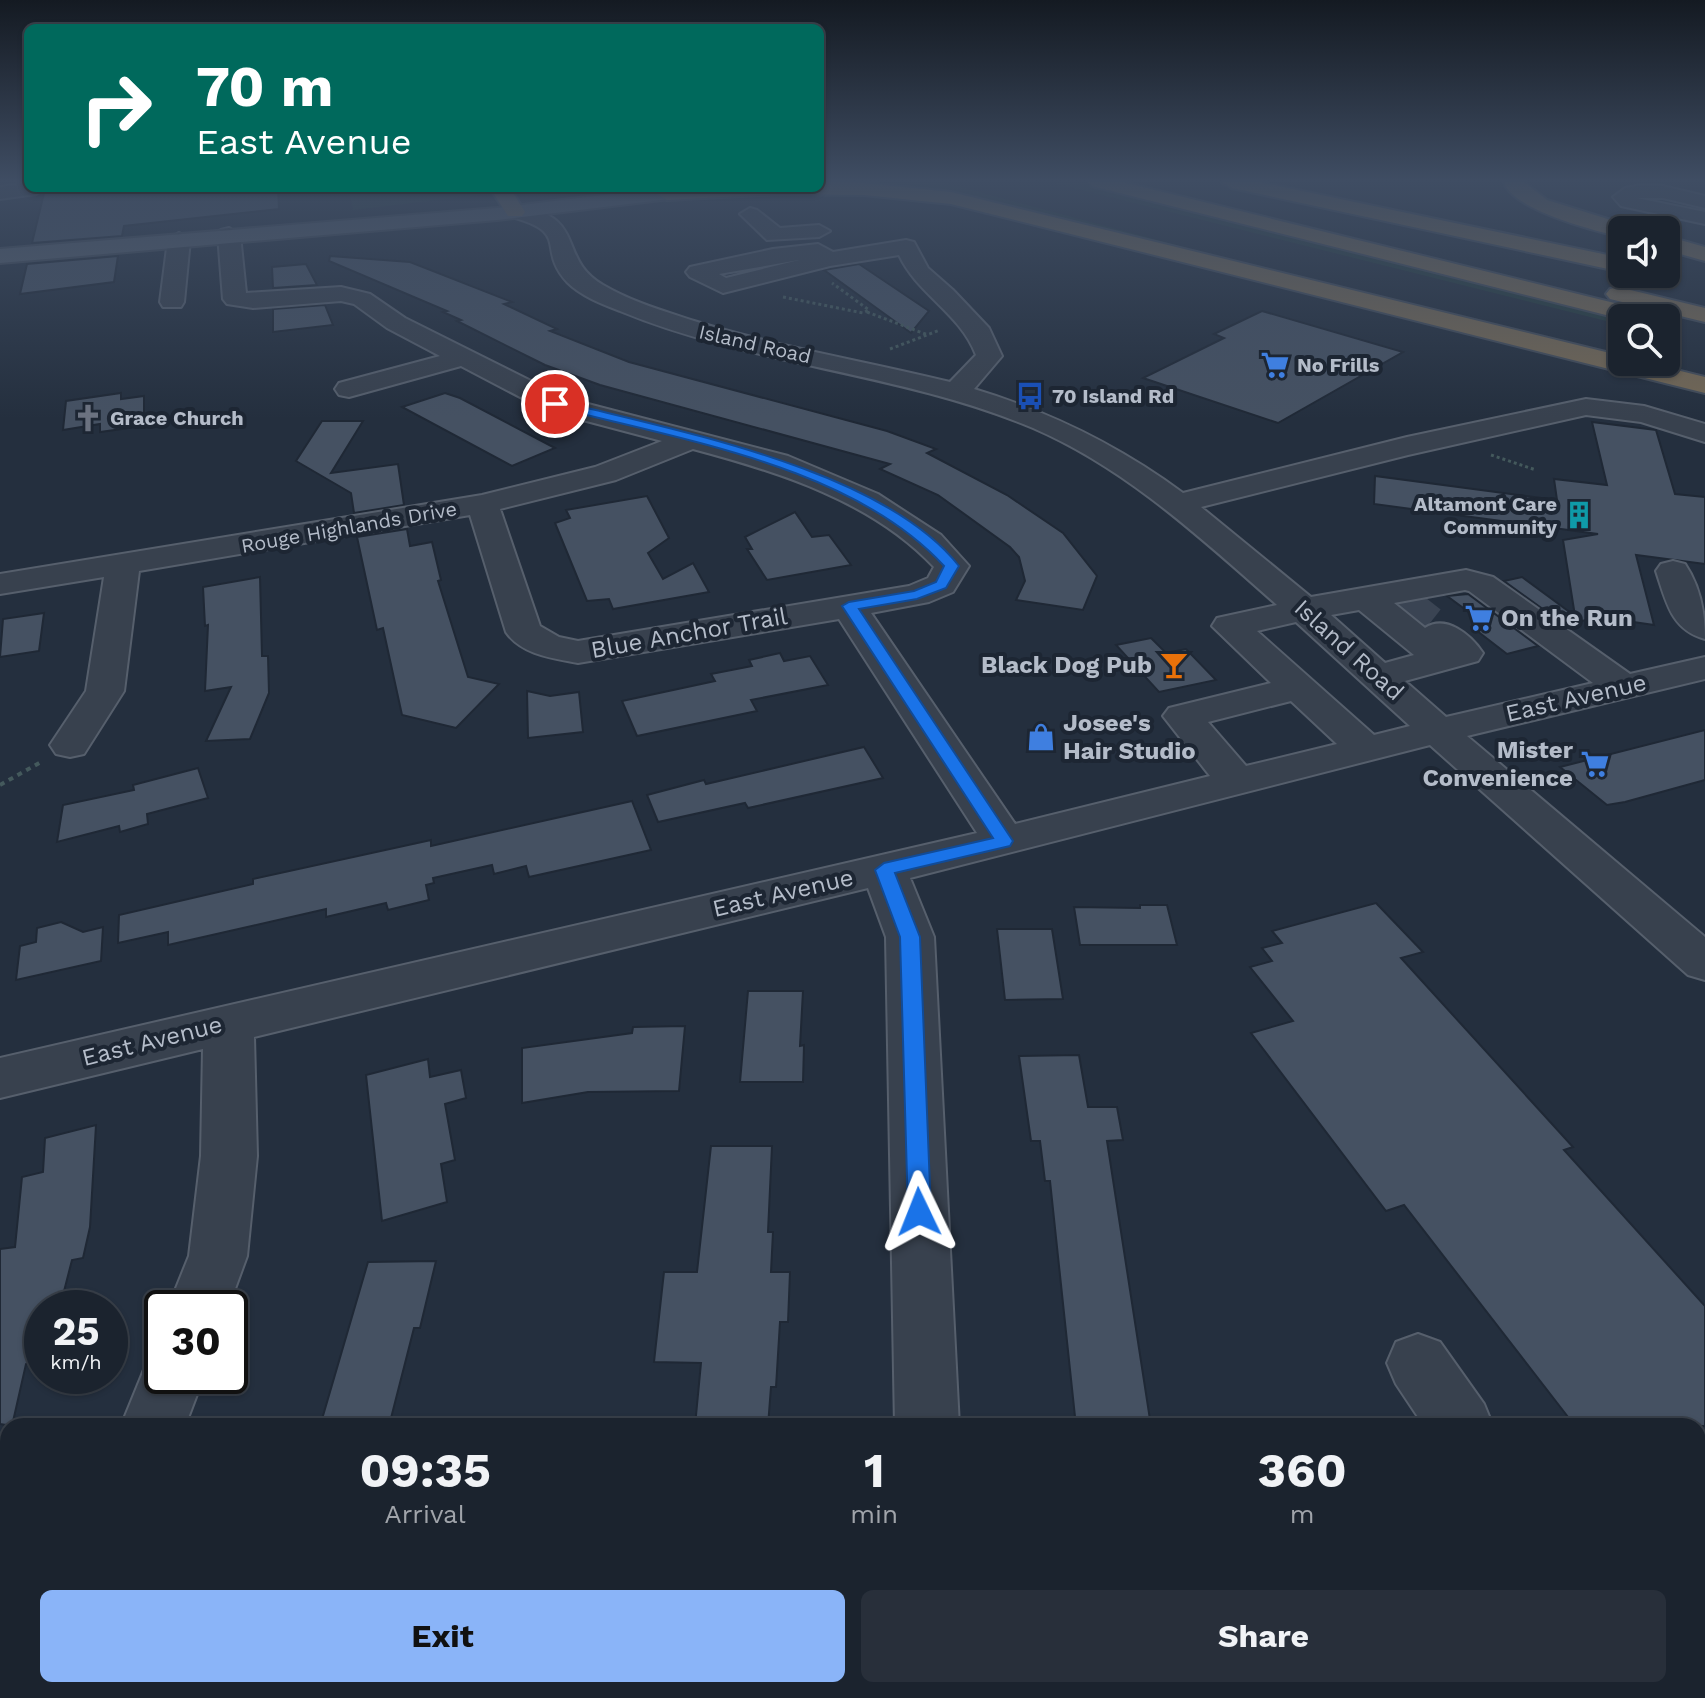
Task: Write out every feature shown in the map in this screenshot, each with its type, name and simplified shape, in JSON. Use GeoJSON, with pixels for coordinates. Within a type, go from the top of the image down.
{"type":"FeatureCollection","features":[{"type":"Feature","properties":{"kind":"highway"},"geometry":{"type":"LineString","coordinates":[[1206,261],[1705,385]]}},
{"type":"Feature","properties":{"kind":"highway"},"geometry":{"type":"LineString","coordinates":[[1296,261],[1608,340]]}},
{"type":"Feature","properties":{"kind":"highway"},"geometry":{"type":"LineString","coordinates":[[1418,261],[1608,309]]}},
{"type":"Feature","properties":{"kind":"highway"},"geometry":{"type":"LineString","coordinates":[[1485,261],[1705,315]]}},
{"type":"Feature","properties":{"kind":"highway"},"geometry":{"type":"LineString","coordinates":[[1680,265],[1705,270]]}},
{"type":"Feature","properties":{"kind":"highway"},"geometry":{"type":"LineString","coordinates":[[1680,326],[1705,332]]}},
{"type":"Feature","properties":{"kind":"highway"},"geometry":{"type":"LineString","coordinates":[[1680,359],[1705,365]]}},
{"type":"Feature","properties":{"kind":"street"},"geometry":{"type":"LineString","coordinates":[[172,302],[177,261]]}},
{"type":"Feature","properties":{"kind":"street","name":"Blue Anchor Trail"},"geometry":{"type":"LineString","coordinates":[[231,261],[235,299],[253,301],[341,294],[362,299],[396,323],[555,404],[777,462],[867,501],[929,542],[952,566],[941,585],[917,595],[578,652],[548,646],[524,632],[482,504]]}},
{"type":"Feature","properties":{"kind":"street","name":"Island Road"},"geometry":{"type":"LineString","coordinates":[[558,261],[567,265]]}},
{"type":"Feature","properties":{"kind":"street","name":"Island Road"},"geometry":{"type":"LineString","coordinates":[[566,261],[577,278],[624,305],[696,331],[957,391],[1045,423],[1126,465],[1179,503],[1305,609],[1437,731],[1705,963]]}},
{"type":"Feature","properties":{"kind":"street"},"geometry":{"type":"LineString","coordinates":[[827,269],[855,261]]}},
{"type":"Feature","properties":{"kind":"street"},"geometry":{"type":"LineString","coordinates":[[913,261],[918,272],[945,295],[980,333],[989,356],[957,391]]}},
{"type":"Feature","properties":{"kind":"street"},"geometry":{"type":"LineString","coordinates":[[349,389],[462,358]]}},
{"type":"Feature","properties":{"kind":"street"},"geometry":{"type":"LineString","coordinates":[[1179,503],[1407,446],[1586,407],[1644,414],[1705,433]]}},
{"type":"Feature","properties":{"kind":"street","name":"Rouge Highlands Drive"},"geometry":{"type":"LineString","coordinates":[[0,584],[482,504],[605,474],[690,440]]}},
{"type":"Feature","properties":{"kind":"street"},"geometry":{"type":"LineString","coordinates":[[70,745],[105,691],[123,565]]}},
{"type":"Feature","properties":{"kind":"street"},"geometry":{"type":"LineString","coordinates":[[1673,571],[1689,616],[1705,628]]}},
{"type":"Feature","properties":{"kind":"street"},"geometry":{"type":"LineString","coordinates":[[1366,749],[1230,626],[1305,609],[1395,597],[1466,580],[1481,584],[1623,687]]}},
{"type":"Feature","properties":{"kind":"street"},"geometry":{"type":"LineString","coordinates":[[1379,676],[1450,644],[1395,597]]}},
{"type":"Feature","properties":{"kind":"street"},"geometry":{"type":"LineString","coordinates":[[849,606],[1004,841]]}},
{"type":"Feature","properties":{"kind":"street","name":"East Avenue"},"geometry":{"type":"LineString","coordinates":[[0,1078],[884,870],[1437,731],[1705,668]]}},
{"type":"Feature","properties":{"kind":"street"},"geometry":{"type":"LineString","coordinates":[[1237,782],[1183,716],[1299,688]]}},
{"type":"Feature","properties":{"kind":"street"},"geometry":{"type":"LineString","coordinates":[[884,870],[910,937],[927,1418]]}},
{"type":"Feature","properties":{"kind":"street"},"geometry":{"type":"LineString","coordinates":[[205,1290],[218,1256],[229,1156],[228,1023]]}},
{"type":"Feature","properties":{"kind":"street"},"geometry":{"type":"LineString","coordinates":[[1418,1363],[1456,1418]]}},
{"type":"Feature","properties":{"kind":"street"},"geometry":{"type":"LineString","coordinates":[[156,1418],[165,1394]]}},
{"type":"Feature","properties":{"kind":"path"},"geometry":{"type":"LineString","coordinates":[[827,269],[869,310],[866,312]]}},
{"type":"Feature","properties":{"kind":"path"},"geometry":{"type":"LineString","coordinates":[[775,296],[866,312],[928,335]]}},
{"type":"Feature","properties":{"kind":"path"},"geometry":{"type":"LineString","coordinates":[[890,349],[949,327]]}},
{"type":"Feature","properties":{"kind":"path"},"geometry":{"type":"LineString","coordinates":[[0,785],[70,745]]}},
{"type":"Feature","properties":{"kind":"green space"},"geometry":{"type":"Polygon","coordinates":[[[1367,261],[1396,261],[1608,314],[1608,322],[1367,261]]]}},
{"type":"Feature","properties":{"kind":"building"},"geometry":{"type":"Polygon","coordinates":[[[117,261],[114,282],[20,294],[27,264],[117,261]]]}},
{"type":"Feature","properties":{"kind":"building"},"geometry":{"type":"Polygon","coordinates":[[[330,261],[410,262],[512,302],[504,304],[557,329],[550,331],[629,362],[887,431],[936,449],[927,453],[1007,495],[1063,533],[1097,576],[1083,610],[1016,600],[1025,581],[1019,557],[1010,547],[938,495],[880,469],[890,464],[600,385],[545,365],[443,312],[447,311],[330,261]]]}},
{"type":"Feature","properties":{"kind":"building"},"geometry":{"type":"Polygon","coordinates":[[[306,264],[317,285],[273,288],[272,267],[306,264]]]}},
{"type":"Feature","properties":{"kind":"building"},"geometry":{"type":"Polygon","coordinates":[[[859,264],[929,311],[911,333],[824,270],[859,264]]]}},
{"type":"Feature","properties":{"kind":"building"},"geometry":{"type":"Polygon","coordinates":[[[325,305],[333,325],[273,332],[273,309],[325,305]]]}},
{"type":"Feature","properties":{"kind":"building","name":"No Frills"},"geometry":{"type":"Polygon","coordinates":[[[1262,311],[1403,352],[1278,423],[1143,378],[1224,338],[1214,334],[1262,311]]]}},
{"type":"Feature","properties":{"kind":"building","name":"Grace Church"},"geometry":{"type":"Polygon","coordinates":[[[121,393],[121,399],[144,396],[144,426],[100,432],[100,424],[63,430],[66,401],[121,393]]]}},
{"type":"Feature","properties":{"kind":"building"},"geometry":{"type":"Polygon","coordinates":[[[445,393],[555,448],[512,466],[402,407],[445,393]]]}},
{"type":"Feature","properties":{"kind":"building"},"geometry":{"type":"Polygon","coordinates":[[[322,421],[363,421],[331,473],[398,464],[404,505],[354,513],[351,493],[296,461],[322,421]]]}},
{"type":"Feature","properties":{"kind":"building","name":"Altamont Care Community"},"geometry":{"type":"Polygon","coordinates":[[[1592,422],[1656,430],[1675,494],[1705,497],[1705,564],[1636,555],[1654,625],[1599,617],[1565,625],[1504,581],[1522,577],[1575,616],[1563,540],[1598,534],[1374,504],[1375,476],[1557,500],[1554,479],[1607,485],[1592,422]]]}},
{"type":"Feature","properties":{"kind":"building"},"geometry":{"type":"Polygon","coordinates":[[[647,496],[669,538],[648,553],[663,579],[693,563],[709,592],[613,609],[609,599],[587,601],[555,523],[570,518],[566,510],[647,496]]]}},
{"type":"Feature","properties":{"kind":"building"},"geometry":{"type":"Polygon","coordinates":[[[795,512],[812,537],[829,535],[851,565],[767,580],[747,549],[752,549],[745,537],[795,512]]]}},
{"type":"Feature","properties":{"kind":"building"},"geometry":{"type":"Polygon","coordinates":[[[407,529],[410,546],[432,542],[441,580],[438,581],[468,677],[499,684],[456,728],[402,715],[383,628],[377,630],[357,537],[407,529]]]}},
{"type":"Feature","properties":{"kind":"building"},"geometry":{"type":"Polygon","coordinates":[[[260,577],[262,656],[268,656],[269,693],[250,739],[206,741],[231,687],[205,691],[208,625],[205,626],[203,587],[260,577]]]}},
{"type":"Feature","properties":{"kind":"building"},"geometry":{"type":"Polygon","coordinates":[[[1468,594],[1538,646],[1507,654],[1472,627],[1485,624],[1447,596],[1468,594]]]}},
{"type":"Feature","properties":{"kind":"building"},"geometry":{"type":"Polygon","coordinates":[[[44,613],[39,651],[0,657],[3,619],[44,613]]]}},
{"type":"Feature","properties":{"kind":"building"},"geometry":{"type":"Polygon","coordinates":[[[1151,638],[1166,653],[1186,649],[1216,680],[1159,692],[1116,645],[1151,638]]]}},
{"type":"Feature","properties":{"kind":"building"},"geometry":{"type":"Polygon","coordinates":[[[780,653],[784,661],[810,656],[828,685],[751,700],[757,711],[637,736],[622,701],[715,681],[711,674],[752,666],[749,660],[780,653]]]}},
{"type":"Feature","properties":{"kind":"building"},"geometry":{"type":"Polygon","coordinates":[[[527,691],[550,696],[579,692],[583,732],[528,738],[527,691]]]}},
{"type":"Feature","properties":{"kind":"building"},"geometry":{"type":"Polygon","coordinates":[[[1705,730],[1705,780],[1625,802],[1607,805],[1560,767],[1705,730]]]}},
{"type":"Feature","properties":{"kind":"building"},"geometry":{"type":"Polygon","coordinates":[[[864,747],[883,778],[748,808],[745,803],[658,822],[647,795],[704,780],[706,784],[864,747]]]}},
{"type":"Feature","properties":{"kind":"building"},"geometry":{"type":"Polygon","coordinates":[[[198,768],[208,798],[147,814],[148,824],[120,832],[119,826],[57,842],[63,805],[134,790],[133,785],[198,768]]]}},
{"type":"Feature","properties":{"kind":"building"},"geometry":{"type":"Polygon","coordinates":[[[632,801],[651,850],[529,877],[526,866],[494,874],[492,865],[433,878],[434,883],[426,885],[429,900],[388,910],[386,903],[326,917],[326,909],[168,945],[168,932],[118,943],[119,915],[253,884],[253,879],[431,840],[431,846],[632,801]]]}},
{"type":"Feature","properties":{"kind":"building"},"geometry":{"type":"Polygon","coordinates":[[[1376,903],[1423,952],[1401,958],[1573,1147],[1564,1150],[1705,1306],[1705,1418],[1569,1418],[1404,1205],[1386,1211],[1251,1033],[1293,1021],[1250,967],[1272,961],[1262,948],[1282,943],[1272,931],[1376,903]]]}},
{"type":"Feature","properties":{"kind":"building"},"geometry":{"type":"Polygon","coordinates":[[[1140,905],[1167,905],[1177,945],[1080,945],[1074,907],[1140,908],[1140,905]]]}},
{"type":"Feature","properties":{"kind":"building"},"geometry":{"type":"Polygon","coordinates":[[[61,922],[83,932],[103,927],[101,961],[16,980],[20,946],[36,942],[37,928],[61,922]]]}},
{"type":"Feature","properties":{"kind":"building"},"geometry":{"type":"Polygon","coordinates":[[[997,929],[1052,929],[1063,999],[1005,1000],[997,929]]]}},
{"type":"Feature","properties":{"kind":"building"},"geometry":{"type":"Polygon","coordinates":[[[748,991],[803,991],[800,1046],[804,1045],[803,1082],[740,1082],[748,991]]]}},
{"type":"Feature","properties":{"kind":"building"},"geometry":{"type":"Polygon","coordinates":[[[685,1026],[679,1091],[588,1092],[522,1103],[522,1048],[632,1033],[633,1027],[685,1026]]]}},
{"type":"Feature","properties":{"kind":"building"},"geometry":{"type":"Polygon","coordinates":[[[1079,1055],[1088,1107],[1117,1107],[1123,1140],[1107,1141],[1150,1418],[1075,1418],[1050,1181],[1045,1181],[1040,1141],[1031,1141],[1019,1056],[1079,1055]]]}},
{"type":"Feature","properties":{"kind":"building"},"geometry":{"type":"Polygon","coordinates":[[[428,1059],[430,1077],[461,1070],[466,1098],[445,1104],[455,1160],[441,1164],[447,1202],[382,1221],[366,1075],[428,1059]]]}},
{"type":"Feature","properties":{"kind":"building"},"geometry":{"type":"Polygon","coordinates":[[[96,1125],[90,1227],[83,1258],[72,1260],[64,1290],[24,1290],[24,1373],[14,1418],[0,1418],[0,1249],[15,1247],[22,1177],[43,1172],[45,1138],[96,1125]]]}},
{"type":"Feature","properties":{"kind":"building"},"geometry":{"type":"Polygon","coordinates":[[[711,1146],[772,1146],[768,1232],[773,1232],[771,1272],[790,1272],[788,1322],[780,1322],[776,1387],[771,1387],[769,1418],[696,1418],[701,1363],[654,1362],[664,1272],[697,1272],[711,1146]]]}},
{"type":"Feature","properties":{"kind":"building"},"geometry":{"type":"Polygon","coordinates":[[[436,1261],[420,1328],[414,1328],[391,1418],[322,1418],[368,1262],[436,1261]]]}},
{"type":"Feature","properties":{"kind":"tunnel"},"geometry":{"type":"LineString","coordinates":[[1399,601],[1440,633]]}},
{"type":"Feature","properties":{"kind":"place","name":"No Frills"},"geometry":{"type":"Point","coordinates":[1275,365]}},
{"type":"Feature","properties":{"kind":"place","name":"70 Island Rd"},"geometry":{"type":"Point","coordinates":[1030,396]}},
{"type":"Feature","properties":{"kind":"place","name":"Grace Church"},"geometry":{"type":"Point","coordinates":[88,418]}},
{"type":"Feature","properties":{"kind":"place","name":"Altamont Care Community"},"geometry":{"type":"Point","coordinates":[1579,515]}},
{"type":"Feature","properties":{"kind":"place","name":"On the Run"},"geometry":{"type":"Point","coordinates":[1479,618]}},
{"type":"Feature","properties":{"kind":"place","name":"Black Dog Pub"},"geometry":{"type":"Point","coordinates":[1174,665]}},
{"type":"Feature","properties":{"kind":"place","name":"Josee's Hair Studio"},"geometry":{"type":"Point","coordinates":[1041,737]}},
{"type":"Feature","properties":{"kind":"place","name":"Mister Convenience"},"geometry":{"type":"Point","coordinates":[1595,764]}},
{"type":"Feature","properties":{"kind":"route"},"geometry":{"type":"LineString","coordinates":[[555,404],[777,462],[867,501],[929,542],[952,566],[941,585],[917,595],[849,606],[1004,841],[884,870],[910,937],[919,1212]]}}]}
